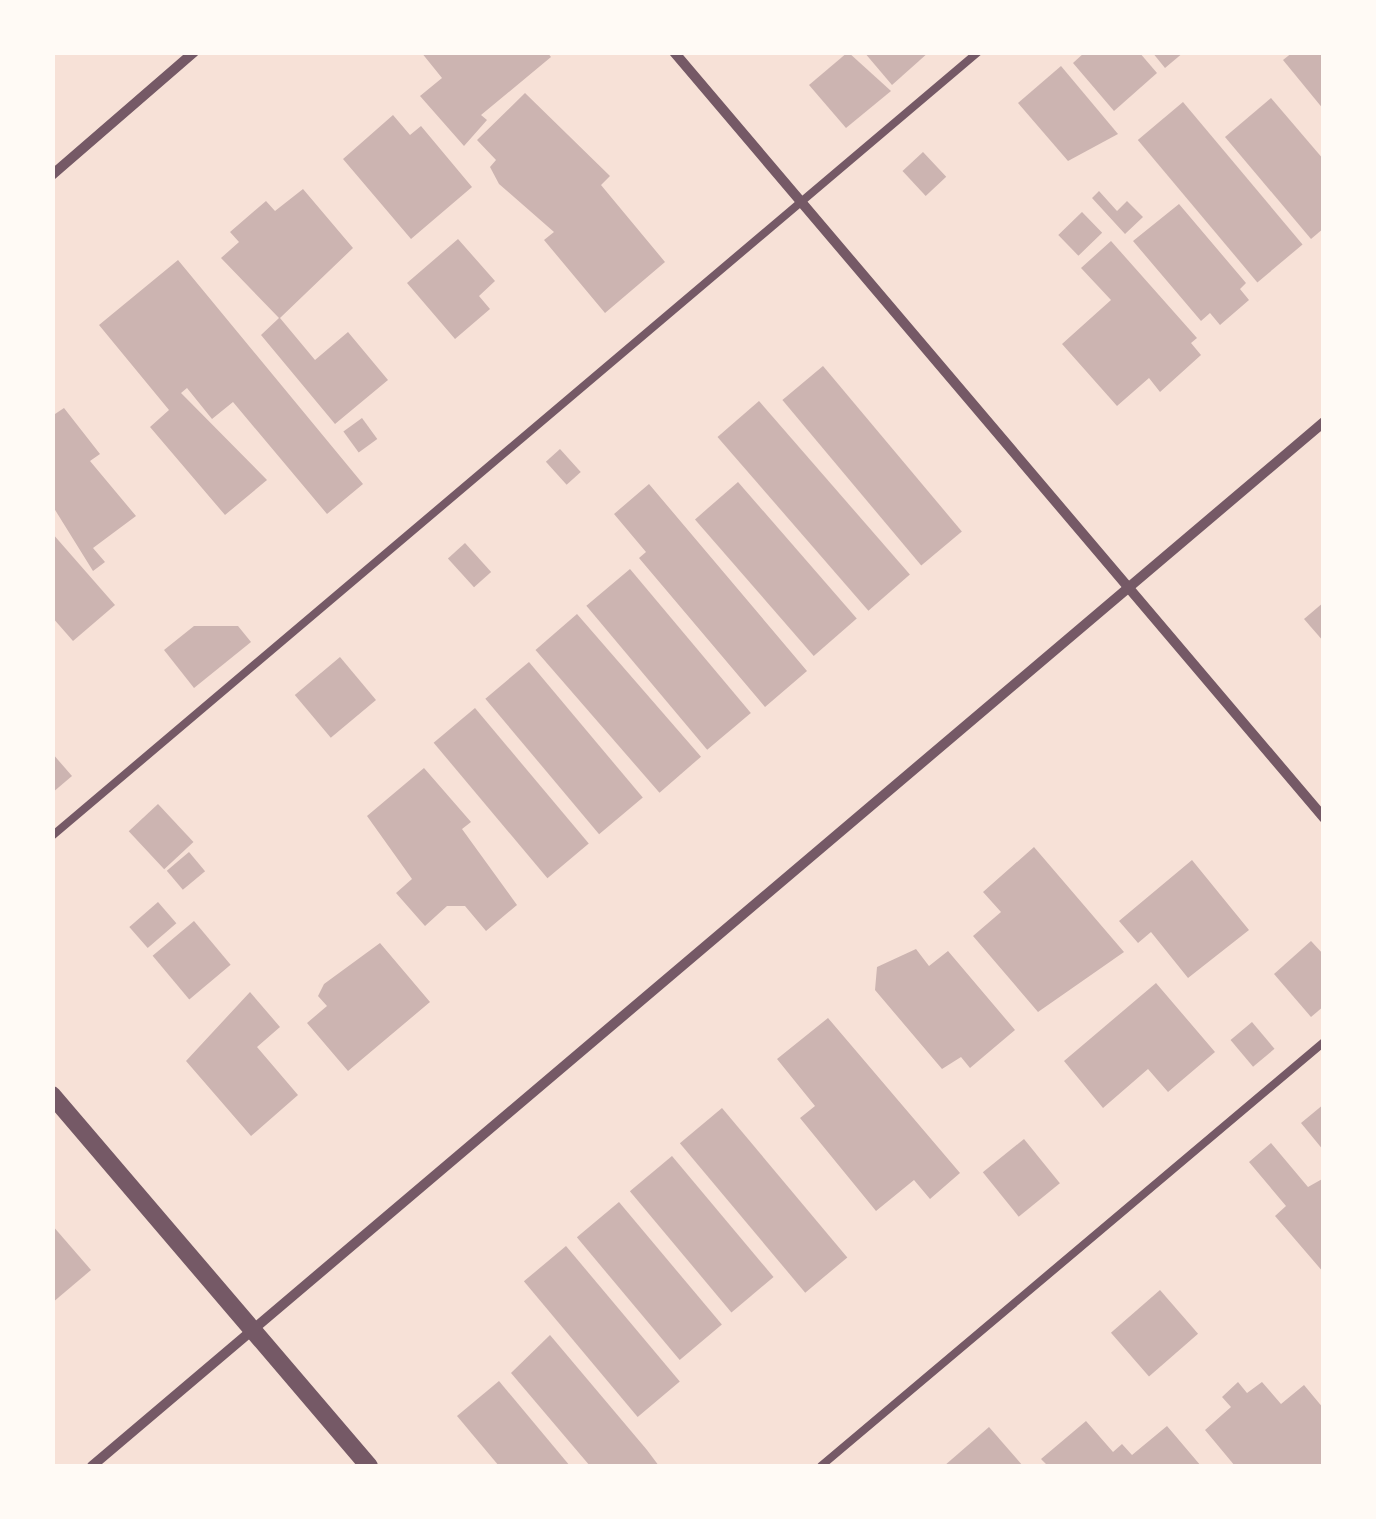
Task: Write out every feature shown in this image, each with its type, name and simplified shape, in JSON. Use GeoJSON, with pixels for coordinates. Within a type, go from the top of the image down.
{"type":"FeatureCollection","features":[{"type":"Feature","properties":{"kind":"street"},"geometry":{"type":"LineString","coordinates":[[52,174],[194,52]]}},
{"type":"Feature","properties":{"kind":"street"},"geometry":{"type":"LineString","coordinates":[[674,52],[1132,585],[1324,818]]}},
{"type":"Feature","properties":{"kind":"street"},"geometry":{"type":"LineString","coordinates":[[92,1466],[1324,422]]}},
{"type":"Feature","properties":{"kind":"street"},"geometry":{"type":"LineString","coordinates":[[52,1095],[369,1466]]}},
{"type":"Feature","properties":{"kind":"lane"},"geometry":{"type":"LineString","coordinates":[[52,836],[978,52]]}},
{"type":"Feature","properties":{"kind":"lane"},"geometry":{"type":"LineString","coordinates":[[820,1466],[1324,1042]]}},
{"type":"Feature","properties":{"kind":"building"},"geometry":{"type":"Polygon","coordinates":[[[421,52],[547,52],[551,57],[481,115],[487,120],[464,146],[420,96],[442,78],[421,52]]]}},
{"type":"Feature","properties":{"kind":"building"},"geometry":{"type":"Polygon","coordinates":[[[848,52],[891,91],[846,128],[809,85],[848,52]]]}},
{"type":"Feature","properties":{"kind":"building"},"geometry":{"type":"Polygon","coordinates":[[[864,52],[929,52],[892,85],[864,52]]]}},
{"type":"Feature","properties":{"kind":"building"},"geometry":{"type":"Polygon","coordinates":[[[1085,52],[1139,52],[1157,73],[1114,111],[1073,63],[1085,52]]]}},
{"type":"Feature","properties":{"kind":"building"},"geometry":{"type":"Polygon","coordinates":[[[1152,52],[1184,52],[1165,68],[1152,52]]]}},
{"type":"Feature","properties":{"kind":"building"},"geometry":{"type":"Polygon","coordinates":[[[1293,52],[1324,52],[1324,110],[1283,60],[1293,52]]]}},
{"type":"Feature","properties":{"kind":"building"},"geometry":{"type":"Polygon","coordinates":[[[1061,66],[1118,134],[1068,161],[1018,103],[1061,66]]]}},
{"type":"Feature","properties":{"kind":"building"},"geometry":{"type":"Polygon","coordinates":[[[525,93],[610,176],[601,185],[665,262],[605,313],[544,240],[554,232],[499,184],[490,167],[496,160],[477,140],[525,93]]]}},
{"type":"Feature","properties":{"kind":"building"},"geometry":{"type":"Polygon","coordinates":[[[1271,98],[1324,160],[1324,228],[1311,239],[1225,137],[1271,98]]]}},
{"type":"Feature","properties":{"kind":"building"},"geometry":{"type":"Polygon","coordinates":[[[1183,102],[1303,244],[1257,282],[1138,140],[1183,102]]]}},
{"type":"Feature","properties":{"kind":"building"},"geometry":{"type":"Polygon","coordinates":[[[393,115],[410,135],[421,126],[472,187],[411,239],[343,159],[393,115]]]}},
{"type":"Feature","properties":{"kind":"building"},"geometry":{"type":"Polygon","coordinates":[[[923,152],[946,177],[926,196],[903,171],[923,152]]]}},
{"type":"Feature","properties":{"kind":"building"},"geometry":{"type":"Polygon","coordinates":[[[303,189],[353,248],[280,318],[315,360],[348,332],[388,380],[335,424],[261,335],[279,318],[221,258],[239,242],[230,232],[266,201],[275,211],[303,189]]]}},
{"type":"Feature","properties":{"kind":"building"},"geometry":{"type":"Polygon","coordinates":[[[1099,191],[1117,211],[1127,201],[1143,217],[1125,234],[1092,198],[1099,191]]]}},
{"type":"Feature","properties":{"kind":"building"},"geometry":{"type":"Polygon","coordinates":[[[1179,204],[1246,283],[1240,289],[1249,300],[1220,325],[1210,313],[1201,321],[1133,241],[1179,204]]]}},
{"type":"Feature","properties":{"kind":"building"},"geometry":{"type":"Polygon","coordinates":[[[1082,212],[1102,233],[1078,256],[1058,235],[1082,212]]]}},
{"type":"Feature","properties":{"kind":"building"},"geometry":{"type":"Polygon","coordinates":[[[458,239],[495,281],[479,296],[490,309],[455,339],[407,283],[458,239]]]}},
{"type":"Feature","properties":{"kind":"building"},"geometry":{"type":"Polygon","coordinates":[[[1111,241],[1197,338],[1191,343],[1201,355],[1160,392],[1149,378],[1117,406],[1062,344],[1111,300],[1081,268],[1111,241]]]}},
{"type":"Feature","properties":{"kind":"building"},"geometry":{"type":"Polygon","coordinates":[[[178,260],[363,484],[327,514],[233,402],[212,419],[187,388],[181,393],[267,480],[225,515],[150,427],[169,410],[99,325],[178,260]]]}},
{"type":"Feature","properties":{"kind":"building"},"geometry":{"type":"Polygon","coordinates":[[[823,366],[962,531],[921,566],[782,400],[823,366]]]}},
{"type":"Feature","properties":{"kind":"building"},"geometry":{"type":"Polygon","coordinates":[[[759,401],[910,575],[868,611],[717,437],[759,401]]]}},
{"type":"Feature","properties":{"kind":"building"},"geometry":{"type":"Polygon","coordinates":[[[64,408],[100,454],[90,461],[136,516],[93,548],[105,562],[93,571],[52,505],[52,416],[64,408]]]}},
{"type":"Feature","properties":{"kind":"building"},"geometry":{"type":"Polygon","coordinates":[[[362,418],[377,439],[359,453],[343,432],[362,418]]]}},
{"type":"Feature","properties":{"kind":"building"},"geometry":{"type":"Polygon","coordinates":[[[560,449],[581,472],[567,485],[546,462],[560,449]]]}},
{"type":"Feature","properties":{"kind":"building"},"geometry":{"type":"Polygon","coordinates":[[[738,482],[857,619],[814,656],[695,519],[738,482]]]}},
{"type":"Feature","properties":{"kind":"building"},"geometry":{"type":"Polygon","coordinates":[[[649,484],[807,671],[765,707],[639,558],[646,552],[614,514],[649,484]]]}},
{"type":"Feature","properties":{"kind":"building"},"geometry":{"type":"Polygon","coordinates":[[[52,533],[115,605],[73,641],[52,617],[52,533]]]}},
{"type":"Feature","properties":{"kind":"building"},"geometry":{"type":"Polygon","coordinates":[[[465,543],[491,572],[474,587],[448,558],[465,543]]]}},
{"type":"Feature","properties":{"kind":"building"},"geometry":{"type":"Polygon","coordinates":[[[630,569],[751,713],[707,750],[586,606],[630,569]]]}},
{"type":"Feature","properties":{"kind":"building"},"geometry":{"type":"Polygon","coordinates":[[[1324,602],[1324,642],[1304,619],[1324,602]]]}},
{"type":"Feature","properties":{"kind":"building"},"geometry":{"type":"Polygon","coordinates":[[[577,614],[701,757],[659,793],[535,650],[577,614]]]}},
{"type":"Feature","properties":{"kind":"building"},"geometry":{"type":"Polygon","coordinates":[[[194,626],[238,626],[251,642],[194,688],[164,650],[194,626]]]}},
{"type":"Feature","properties":{"kind":"building"},"geometry":{"type":"Polygon","coordinates":[[[340,657],[376,700],[331,738],[295,695],[340,657]]]}},
{"type":"Feature","properties":{"kind":"building"},"geometry":{"type":"Polygon","coordinates":[[[529,662],[643,798],[599,834],[485,699],[529,662]]]}},
{"type":"Feature","properties":{"kind":"building"},"geometry":{"type":"Polygon","coordinates":[[[475,708],[589,844],[547,878],[434,743],[475,708]]]}},
{"type":"Feature","properties":{"kind":"building"},"geometry":{"type":"Polygon","coordinates":[[[52,753],[72,776],[52,793],[52,753]]]}},
{"type":"Feature","properties":{"kind":"building"},"geometry":{"type":"Polygon","coordinates":[[[424,768],[471,822],[462,829],[517,905],[486,931],[465,906],[447,906],[425,926],[396,893],[412,879],[367,816],[424,768]]]}},
{"type":"Feature","properties":{"kind":"building"},"geometry":{"type":"Polygon","coordinates":[[[158,804],[193,842],[164,869],[129,831],[158,804]]]}},
{"type":"Feature","properties":{"kind":"building"},"geometry":{"type":"Polygon","coordinates":[[[1034,847],[1124,952],[1038,1012],[973,936],[1001,912],[983,892],[1034,847]]]}},
{"type":"Feature","properties":{"kind":"building"},"geometry":{"type":"Polygon","coordinates":[[[189,852],[205,871],[183,890],[167,871],[189,852]]]}},
{"type":"Feature","properties":{"kind":"building"},"geometry":{"type":"Polygon","coordinates":[[[1192,860],[1249,930],[1188,978],[1151,932],[1138,943],[1119,921],[1192,860]]]}},
{"type":"Feature","properties":{"kind":"building"},"geometry":{"type":"Polygon","coordinates":[[[158,902],[176,923],[148,948],[129,927],[158,902]]]}},
{"type":"Feature","properties":{"kind":"building"},"geometry":{"type":"Polygon","coordinates":[[[194,921],[231,965],[189,999],[153,956],[194,921]]]}},
{"type":"Feature","properties":{"kind":"building"},"geometry":{"type":"Polygon","coordinates":[[[1311,941],[1324,955],[1324,1006],[1311,1017],[1274,974],[1311,941]]]}},
{"type":"Feature","properties":{"kind":"building"},"geometry":{"type":"Polygon","coordinates":[[[380,943],[430,1002],[348,1071],[307,1023],[327,1006],[318,996],[324,984],[380,943]]]}},
{"type":"Feature","properties":{"kind":"building"},"geometry":{"type":"Polygon","coordinates":[[[916,949],[929,966],[948,951],[1015,1030],[970,1068],[961,1057],[942,1069],[875,990],[877,967],[916,949]]]}},
{"type":"Feature","properties":{"kind":"building"},"geometry":{"type":"Polygon","coordinates":[[[1156,983],[1215,1052],[1168,1092],[1148,1069],[1103,1108],[1064,1061],[1156,983]]]}},
{"type":"Feature","properties":{"kind":"building"},"geometry":{"type":"Polygon","coordinates":[[[250,992],[280,1027],[257,1047],[298,1095],[251,1136],[186,1061],[250,992]]]}},
{"type":"Feature","properties":{"kind":"building"},"geometry":{"type":"Polygon","coordinates":[[[828,1018],[960,1173],[930,1199],[914,1180],[876,1211],[800,1118],[815,1106],[777,1059],[828,1018]]]}},
{"type":"Feature","properties":{"kind":"building"},"geometry":{"type":"Polygon","coordinates":[[[1252,1022],[1274,1049],[1253,1067],[1231,1040],[1252,1022]]]}},
{"type":"Feature","properties":{"kind":"building"},"geometry":{"type":"Polygon","coordinates":[[[1324,1104],[1324,1151],[1301,1123],[1324,1104]]]}},
{"type":"Feature","properties":{"kind":"building"},"geometry":{"type":"Polygon","coordinates":[[[722,1108],[847,1257],[805,1293],[680,1143],[722,1108]]]}},
{"type":"Feature","properties":{"kind":"building"},"geometry":{"type":"Polygon","coordinates":[[[1024,1139],[1060,1183],[1019,1217],[983,1172],[1024,1139]]]}},
{"type":"Feature","properties":{"kind":"building"},"geometry":{"type":"Polygon","coordinates":[[[1271,1143],[1308,1187],[1324,1178],[1324,1273],[1275,1216],[1286,1206],[1249,1162],[1271,1143]]]}},
{"type":"Feature","properties":{"kind":"building"},"geometry":{"type":"Polygon","coordinates":[[[672,1156],[774,1277],[731,1312],[630,1191],[672,1156]]]}},
{"type":"Feature","properties":{"kind":"building"},"geometry":{"type":"Polygon","coordinates":[[[619,1202],[722,1325],[680,1360],[577,1237],[619,1202]]]}},
{"type":"Feature","properties":{"kind":"building"},"geometry":{"type":"Polygon","coordinates":[[[52,1225],[91,1270],[52,1303],[52,1225]]]}},
{"type":"Feature","properties":{"kind":"building"},"geometry":{"type":"Polygon","coordinates":[[[566,1246],[680,1382],[638,1417],[524,1281],[566,1246]]]}},
{"type":"Feature","properties":{"kind":"building"},"geometry":{"type":"Polygon","coordinates":[[[1160,1290],[1198,1334],[1149,1376],[1111,1333],[1160,1290]]]}},
{"type":"Feature","properties":{"kind":"building"},"geometry":{"type":"Polygon","coordinates":[[[550,1335],[659,1466],[590,1466],[511,1373],[550,1335]]]}},
{"type":"Feature","properties":{"kind":"building"},"geometry":{"type":"Polygon","coordinates":[[[499,1381],[570,1466],[499,1466],[457,1416],[499,1381]]]}},
{"type":"Feature","properties":{"kind":"building"},"geometry":{"type":"Polygon","coordinates":[[[1238,1382],[1247,1393],[1262,1382],[1281,1404],[1304,1385],[1324,1409],[1324,1466],[1235,1466],[1205,1430],[1231,1407],[1222,1397],[1238,1382]]]}},
{"type":"Feature","properties":{"kind":"building"},"geometry":{"type":"Polygon","coordinates":[[[1086,1421],[1113,1452],[1122,1444],[1132,1455],[1167,1426],[1201,1466],[1048,1466],[1041,1459],[1086,1421]]]}},
{"type":"Feature","properties":{"kind":"building"},"geometry":{"type":"Polygon","coordinates":[[[989,1427],[1023,1466],[944,1466],[989,1427]]]}}]}
